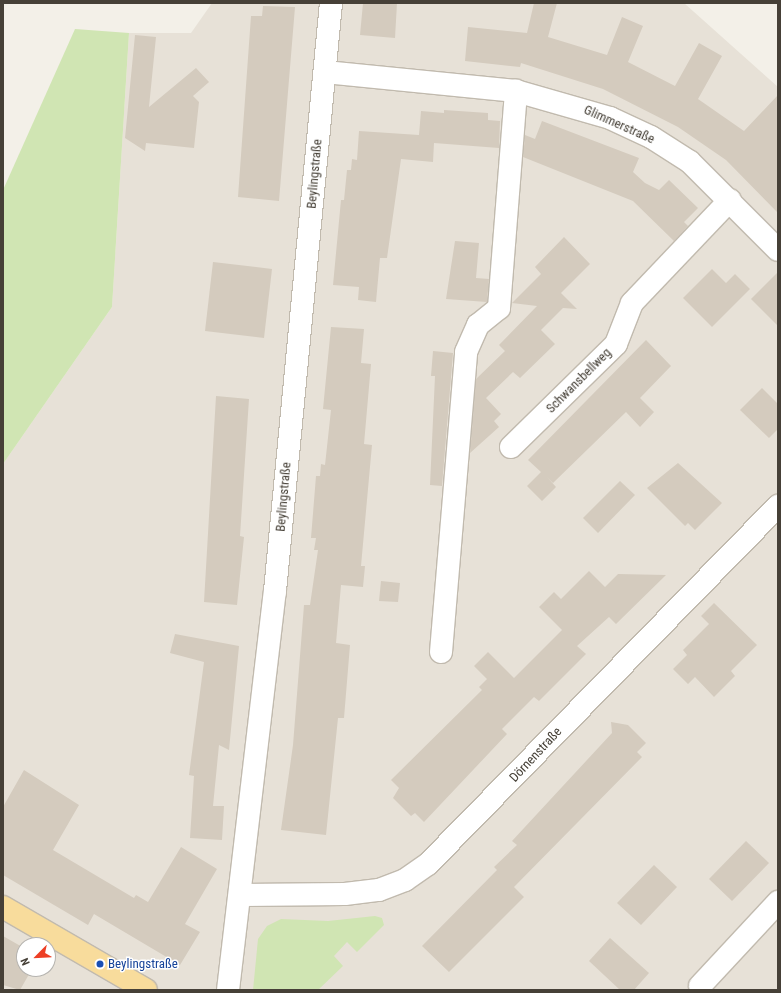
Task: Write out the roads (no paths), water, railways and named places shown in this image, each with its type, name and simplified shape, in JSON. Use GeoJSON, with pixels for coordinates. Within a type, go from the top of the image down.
{"type":"FeatureCollection","features":[{"type":"Feature","properties":{"kind":"main road"},"geometry":{"type":"LineString","coordinates":[[3,907],[146,990]]}},
{"type":"Feature","properties":{"kind":"street","name":"Beylingstraße"},"geometry":{"type":"LineString","coordinates":[[228,990],[242,895],[275,591],[331,3]]}},
{"type":"Feature","properties":{"kind":"street","name":"Glimmerstraße"},"geometry":{"type":"LineString","coordinates":[[325,72],[516,91],[574,105],[651,137],[690,162],[730,200],[778,250]]}},
{"type":"Feature","properties":{"kind":"street"},"geometry":{"type":"LineString","coordinates":[[441,652],[466,352],[478,325],[499,308],[516,91]]}},
{"type":"Feature","properties":{"kind":"street","name":"Schwansbellweg"},"geometry":{"type":"LineString","coordinates":[[511,448],[616,344],[632,303],[730,200]]}},
{"type":"Feature","properties":{"kind":"street","name":"Dörnenstraße"},"geometry":{"type":"LineString","coordinates":[[242,895],[345,894],[379,890],[405,880],[428,864],[778,506]]}},
{"type":"Feature","properties":{"kind":"street"},"geometry":{"type":"LineString","coordinates":[[700,986],[778,902]]}},
{"type":"Feature","properties":{"kind":"place","name":"Beylingstraße"},"geometry":{"type":"Point","coordinates":[100,964]}}]}
